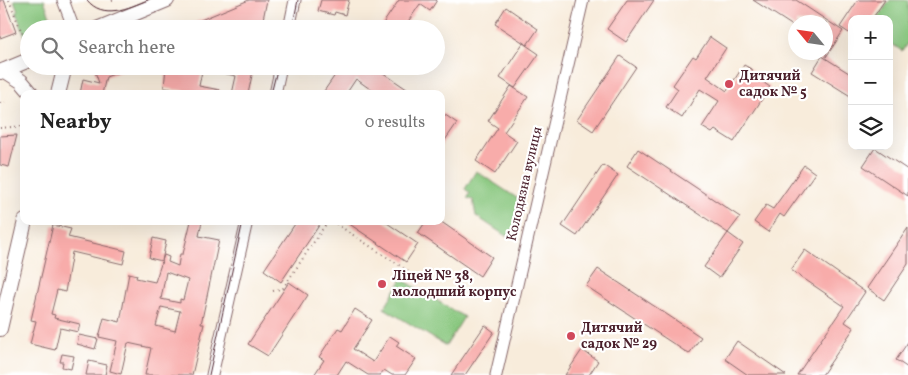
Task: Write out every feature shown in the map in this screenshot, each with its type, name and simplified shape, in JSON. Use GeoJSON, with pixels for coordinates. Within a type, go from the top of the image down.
{"type":"FeatureCollection","features":[{"type":"Feature","properties":{"kind":"street"},"geometry":{"type":"LineString","coordinates":[[62,0],[70,20]]}},
{"type":"Feature","properties":{"kind":"street"},"geometry":{"type":"LineString","coordinates":[[119,20],[167,0]]}},
{"type":"Feature","properties":{"kind":"street"},"geometry":{"type":"LineString","coordinates":[[291,20],[295,0]]}},
{"type":"Feature","properties":{"kind":"street","name":"Колодязна вулиця"},"geometry":{"type":"LineString","coordinates":[[496,375],[583,0]]}},
{"type":"Feature","properties":{"kind":"street"},"geometry":{"type":"LineString","coordinates":[[2,71],[20,64]]}},
{"type":"Feature","properties":{"kind":"street"},"geometry":{"type":"LineString","coordinates":[[2,71],[21,81],[29,90]]}},
{"type":"Feature","properties":{"kind":"street"},"geometry":{"type":"LineString","coordinates":[[59,90],[63,75]]}},
{"type":"Feature","properties":{"kind":"street"},"geometry":{"type":"LineString","coordinates":[[276,90],[279,75]]}},
{"type":"Feature","properties":{"kind":"street"},"geometry":{"type":"LineString","coordinates":[[0,329],[24,225]]}},
{"type":"Feature","properties":{"kind":"street"},"geometry":{"type":"LineString","coordinates":[[212,375],[246,225]]}},
{"type":"Feature","properties":{"kind":"path"},"geometry":{"type":"LineString","coordinates":[[10,0],[20,27]]}},
{"type":"Feature","properties":{"kind":"path"},"geometry":{"type":"LineString","coordinates":[[0,103],[5,102]]}},
{"type":"Feature","properties":{"kind":"path"},"geometry":{"type":"LineString","coordinates":[[0,128],[20,126]]}},
{"type":"Feature","properties":{"kind":"path"},"geometry":{"type":"LineString","coordinates":[[273,291],[283,288],[327,225]]}},
{"type":"Feature","properties":{"kind":"path"},"geometry":{"type":"LineString","coordinates":[[336,225],[411,273]]}},
{"type":"Feature","properties":{"kind":"green space"},"geometry":{"type":"Polygon","coordinates":[[[14,0],[44,0],[52,20],[20,20],[20,23],[16,12],[18,11],[14,0]]]}},
{"type":"Feature","properties":{"kind":"green space"},"geometry":{"type":"Polygon","coordinates":[[[890,0],[908,0],[908,42],[902,51],[893,45],[893,15],[880,15],[890,0]]]}},
{"type":"Feature","properties":{"kind":"green space"},"geometry":{"type":"Polygon","coordinates":[[[476,171],[523,202],[516,231],[506,236],[476,216],[473,200],[467,198],[470,193],[465,189],[476,171]]]}},
{"type":"Feature","properties":{"kind":"green space"},"geometry":{"type":"Polygon","coordinates":[[[402,279],[464,317],[446,346],[384,308],[402,279]]]}},
{"type":"Feature","properties":{"kind":"building"},"geometry":{"type":"Polygon","coordinates":[[[0,0],[4,0],[16,32],[0,38],[0,0]]]}},
{"type":"Feature","properties":{"kind":"building"},"geometry":{"type":"Polygon","coordinates":[[[249,0],[267,0],[263,20],[201,20],[249,0]]]}},
{"type":"Feature","properties":{"kind":"building"},"geometry":{"type":"Polygon","coordinates":[[[321,0],[349,0],[345,15],[335,12],[334,15],[318,11],[321,0]]]}},
{"type":"Feature","properties":{"kind":"building"},"geometry":{"type":"Polygon","coordinates":[[[399,0],[437,0],[430,11],[420,4],[409,20],[385,20],[399,0]]]}},
{"type":"Feature","properties":{"kind":"building"},"geometry":{"type":"Polygon","coordinates":[[[627,0],[654,0],[626,42],[607,29],[627,0]]]}},
{"type":"Feature","properties":{"kind":"building"},"geometry":{"type":"Polygon","coordinates":[[[753,0],[796,0],[819,15],[788,15],[788,23],[753,0]]]}},
{"type":"Feature","properties":{"kind":"building"},"geometry":{"type":"Polygon","coordinates":[[[858,0],[885,0],[875,15],[848,15],[858,0]]]}},
{"type":"Feature","properties":{"kind":"building"},"geometry":{"type":"Polygon","coordinates":[[[506,7],[538,29],[527,45],[495,24],[506,7]]]}},
{"type":"Feature","properties":{"kind":"building"},"geometry":{"type":"Polygon","coordinates":[[[848,15],[848,32],[840,27],[848,15]]]}},
{"type":"Feature","properties":{"kind":"building"},"geometry":{"type":"Polygon","coordinates":[[[833,24],[843,31],[833,46],[833,24]]]}},
{"type":"Feature","properties":{"kind":"building"},"geometry":{"type":"Polygon","coordinates":[[[710,37],[726,48],[707,77],[727,91],[744,65],[753,70],[751,74],[770,87],[734,142],[715,130],[712,133],[702,127],[719,101],[700,89],[682,118],[666,107],[678,89],[673,85],[693,56],[696,58],[710,37]]]}},
{"type":"Feature","properties":{"kind":"building"},"geometry":{"type":"Polygon","coordinates":[[[523,43],[539,54],[515,88],[500,78],[523,43]]]}},
{"type":"Feature","properties":{"kind":"building"},"geometry":{"type":"Polygon","coordinates":[[[620,56],[636,67],[593,131],[577,120],[620,56]]]}},
{"type":"Feature","properties":{"kind":"building"},"geometry":{"type":"Polygon","coordinates":[[[820,60],[828,60],[848,72],[848,94],[812,72],[820,60]]]}},
{"type":"Feature","properties":{"kind":"building"},"geometry":{"type":"Polygon","coordinates":[[[96,75],[111,75],[106,77],[103,90],[81,90],[83,79],[99,83],[96,75]]]}},
{"type":"Feature","properties":{"kind":"building"},"geometry":{"type":"Polygon","coordinates":[[[165,75],[201,75],[199,86],[220,90],[179,90],[164,88],[165,75]]]}},
{"type":"Feature","properties":{"kind":"building"},"geometry":{"type":"Polygon","coordinates":[[[232,75],[252,75],[249,90],[233,90],[236,76],[232,75]]]}},
{"type":"Feature","properties":{"kind":"building"},"geometry":{"type":"Polygon","coordinates":[[[335,75],[386,75],[408,90],[371,90],[356,79],[349,90],[325,90],[335,75]]]}},
{"type":"Feature","properties":{"kind":"building"},"geometry":{"type":"Polygon","coordinates":[[[511,86],[528,97],[504,132],[517,141],[495,174],[476,161],[498,128],[488,121],[511,86]]]}},
{"type":"Feature","properties":{"kind":"building"},"geometry":{"type":"Polygon","coordinates":[[[445,115],[457,123],[445,140],[445,115]]]}},
{"type":"Feature","properties":{"kind":"building"},"geometry":{"type":"Polygon","coordinates":[[[17,135],[9,167],[0,165],[0,136],[17,135]]]}},
{"type":"Feature","properties":{"kind":"building"},"geometry":{"type":"Polygon","coordinates":[[[638,149],[740,217],[728,233],[627,166],[638,149]]]}},
{"type":"Feature","properties":{"kind":"building"},"geometry":{"type":"Polygon","coordinates":[[[874,150],[878,150],[908,170],[908,196],[863,166],[874,150]]]}},
{"type":"Feature","properties":{"kind":"building"},"geometry":{"type":"Polygon","coordinates":[[[603,165],[618,175],[577,236],[562,226],[603,165]]]}},
{"type":"Feature","properties":{"kind":"building"},"geometry":{"type":"Polygon","coordinates":[[[804,165],[815,173],[784,217],[780,214],[768,232],[754,222],[766,205],[773,209],[804,165]]]}},
{"type":"Feature","properties":{"kind":"building"},"geometry":{"type":"Polygon","coordinates":[[[445,224],[492,257],[480,276],[418,233],[423,225],[445,224]]]}},
{"type":"Feature","properties":{"kind":"building"},"geometry":{"type":"Polygon","coordinates":[[[53,225],[71,229],[68,237],[126,251],[123,264],[72,252],[65,292],[57,290],[51,314],[55,315],[54,318],[80,324],[78,332],[60,328],[55,350],[30,344],[36,321],[31,320],[53,225]]]}},
{"type":"Feature","properties":{"kind":"building"},"geometry":{"type":"Polygon","coordinates":[[[190,225],[201,225],[199,236],[219,240],[201,324],[204,324],[192,375],[145,375],[151,348],[128,343],[121,374],[110,371],[117,341],[99,337],[104,318],[120,322],[129,273],[137,275],[136,278],[155,282],[164,255],[169,257],[168,262],[178,266],[180,254],[183,254],[190,225]],[[166,272],[161,299],[180,303],[180,299],[183,300],[188,280],[166,272]],[[161,307],[156,326],[175,331],[180,311],[161,307]]]}},
{"type":"Feature","properties":{"kind":"building"},"geometry":{"type":"Polygon","coordinates":[[[294,225],[319,225],[281,282],[264,270],[294,225]]]}},
{"type":"Feature","properties":{"kind":"building"},"geometry":{"type":"Polygon","coordinates":[[[351,225],[390,225],[418,244],[406,262],[351,225]]]}},
{"type":"Feature","properties":{"kind":"building"},"geometry":{"type":"Polygon","coordinates":[[[908,228],[908,264],[884,300],[867,288],[908,228]]]}},
{"type":"Feature","properties":{"kind":"building"},"geometry":{"type":"Polygon","coordinates":[[[728,233],[743,244],[719,278],[704,267],[728,233]]]}},
{"type":"Feature","properties":{"kind":"building"},"geometry":{"type":"Polygon","coordinates":[[[153,238],[166,241],[162,261],[149,258],[153,238]]]}},
{"type":"Feature","properties":{"kind":"building"},"geometry":{"type":"Polygon","coordinates":[[[805,250],[865,292],[845,322],[854,328],[822,375],[797,375],[844,306],[791,270],[805,250]]]}},
{"type":"Feature","properties":{"kind":"building"},"geometry":{"type":"Polygon","coordinates":[[[598,269],[701,337],[689,354],[586,286],[598,269]]]}},
{"type":"Feature","properties":{"kind":"building"},"geometry":{"type":"Polygon","coordinates":[[[289,282],[308,295],[268,356],[248,344],[289,282]]]}},
{"type":"Feature","properties":{"kind":"building"},"geometry":{"type":"Polygon","coordinates":[[[355,309],[372,320],[353,349],[373,362],[390,336],[399,342],[396,346],[416,359],[405,375],[392,375],[384,370],[380,375],[368,375],[346,361],[337,375],[314,375],[324,360],[319,357],[338,328],[342,330],[355,309]]]}},
{"type":"Feature","properties":{"kind":"building"},"geometry":{"type":"Polygon","coordinates":[[[485,325],[494,332],[465,375],[451,375],[485,325]]]}},
{"type":"Feature","properties":{"kind":"building"},"geometry":{"type":"Polygon","coordinates":[[[79,335],[98,339],[95,349],[77,344],[79,335]]]}},
{"type":"Feature","properties":{"kind":"building"},"geometry":{"type":"Polygon","coordinates":[[[737,341],[786,375],[748,375],[725,359],[737,341]]]}},
{"type":"Feature","properties":{"kind":"building"},"geometry":{"type":"Polygon","coordinates":[[[908,342],[908,368],[896,360],[908,342]]]}},
{"type":"Feature","properties":{"kind":"building"},"geometry":{"type":"Polygon","coordinates":[[[582,350],[598,361],[589,375],[565,375],[582,350]]]}},
{"type":"Feature","properties":{"kind":"building"},"geometry":{"type":"Polygon","coordinates":[[[62,354],[74,356],[71,369],[62,367],[63,362],[60,362],[62,354]]]}},
{"type":"Feature","properties":{"kind":"building"},"geometry":{"type":"Polygon","coordinates":[[[89,361],[107,365],[105,375],[86,375],[89,361]]]}},
{"type":"Feature","properties":{"kind":"tram line"},"geometry":{"type":"LineString","coordinates":[[87,0],[100,10],[108,11],[124,9],[148,0]]}},
{"type":"Feature","properties":{"kind":"tram line"},"geometry":{"type":"LineString","coordinates":[[294,20],[298,0]]}},
{"type":"Feature","properties":{"kind":"tram line"},"geometry":{"type":"LineString","coordinates":[[272,90],[276,75]]}},
{"type":"Feature","properties":{"kind":"tram line"},"geometry":{"type":"LineString","coordinates":[[209,375],[242,225]]}},
{"type":"Feature","properties":{"kind":"place","name":"Дитячий садок № 5"},"geometry":{"type":"Point","coordinates":[729,84]}},
{"type":"Feature","properties":{"kind":"place","name":"Ліцей № 38, молодший корпус"},"geometry":{"type":"Point","coordinates":[382,284]}},
{"type":"Feature","properties":{"kind":"place","name":"Дитячий садок № 29"},"geometry":{"type":"Point","coordinates":[571,336]}}]}
